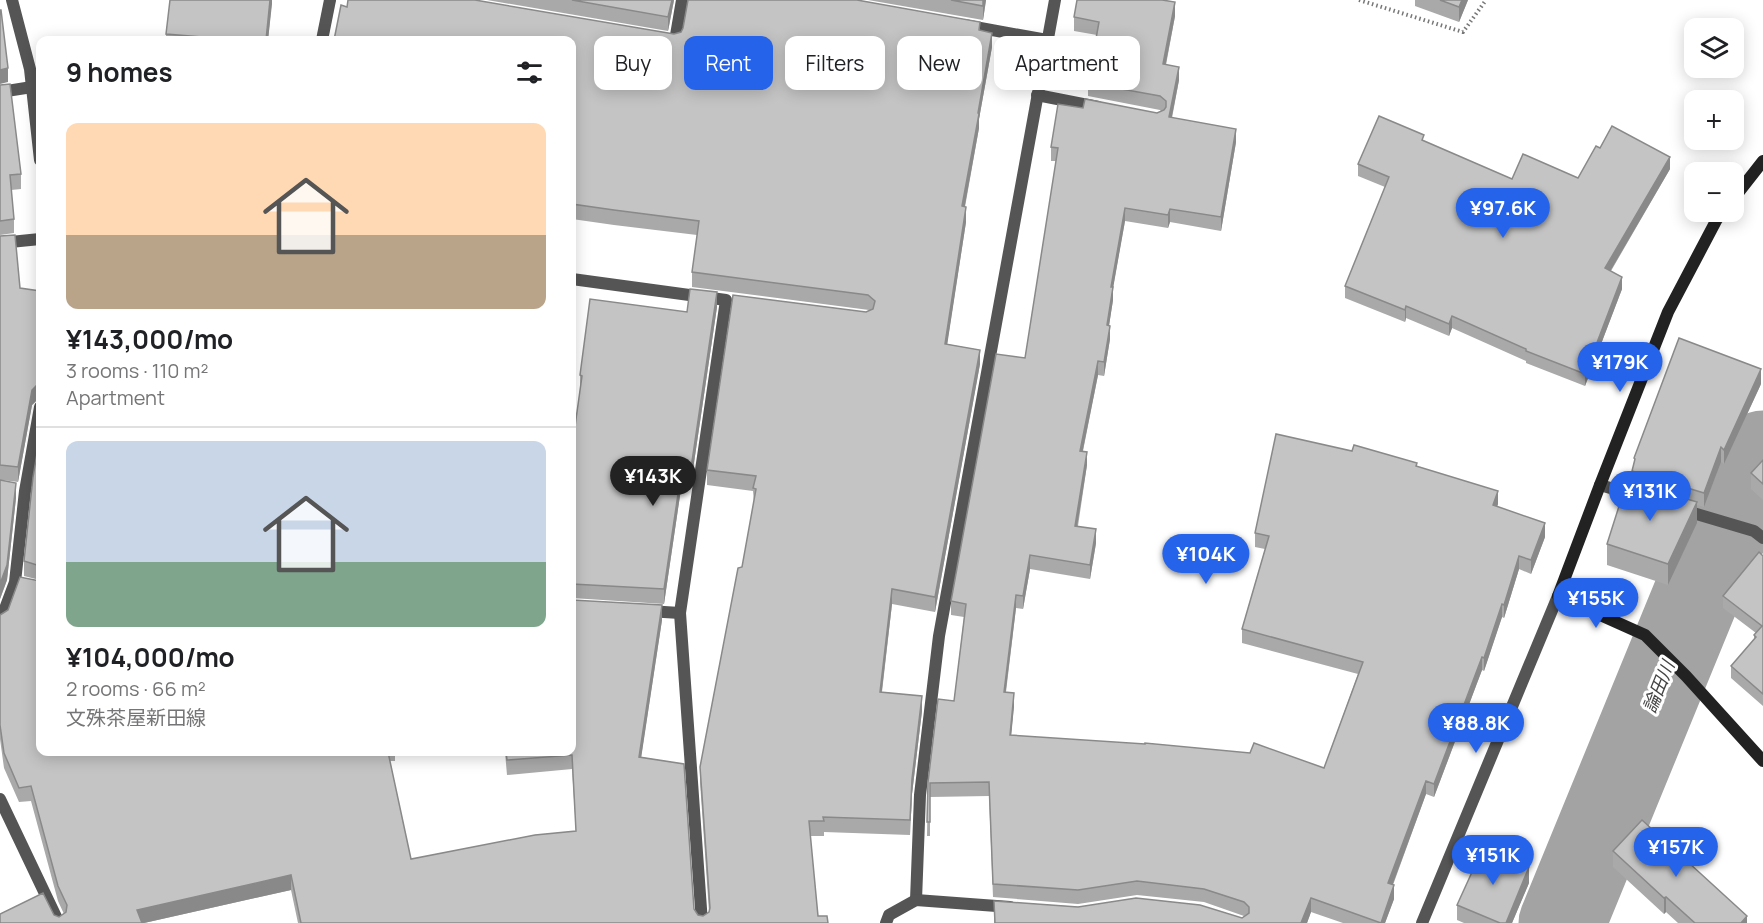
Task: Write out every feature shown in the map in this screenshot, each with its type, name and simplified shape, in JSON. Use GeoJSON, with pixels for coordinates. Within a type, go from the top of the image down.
{"type":"FeatureCollection","features":[{"type":"Feature","properties":{"kind":"main road"},"geometry":{"type":"LineString","coordinates":[[1744,185],[1763,161]]}},
{"type":"Feature","properties":{"kind":"main road"},"geometry":{"type":"LineString","coordinates":[[1715,222],[1668,312],[1599,485],[1558,596],[1645,635],[1686,676],[1763,761]]}},
{"type":"Feature","properties":{"kind":"street"},"geometry":{"type":"LineString","coordinates":[[12,0],[30,69],[36,124]]}},
{"type":"Feature","properties":{"kind":"street"},"geometry":{"type":"LineString","coordinates":[[323,36],[330,0]]}},
{"type":"Feature","properties":{"kind":"street"},"geometry":{"type":"LineString","coordinates":[[672,40],[675,41],[682,0]]}},
{"type":"Feature","properties":{"kind":"street"},"geometry":{"type":"LineString","coordinates":[[1048,36],[1055,0]]}},
{"type":"Feature","properties":{"kind":"street"},"geometry":{"type":"LineString","coordinates":[[957,24],[1024,36]]}},
{"type":"Feature","properties":{"kind":"street"},"geometry":{"type":"LineString","coordinates":[[0,92],[32,87]]}},
{"type":"Feature","properties":{"kind":"street"},"geometry":{"type":"LineString","coordinates":[[916,900],[920,795],[939,636],[1038,90]]}},
{"type":"Feature","properties":{"kind":"street"},"geometry":{"type":"LineString","coordinates":[[1037,95],[1114,110]]}},
{"type":"Feature","properties":{"kind":"street"},"geometry":{"type":"LineString","coordinates":[[0,243],[36,239]]}},
{"type":"Feature","properties":{"kind":"street"},"geometry":{"type":"LineString","coordinates":[[576,280],[731,301],[680,614],[702,923]]}},
{"type":"Feature","properties":{"kind":"street"},"geometry":{"type":"LineString","coordinates":[[0,622],[20,583],[21,490],[36,424]]}},
{"type":"Feature","properties":{"kind":"street"},"geometry":{"type":"LineString","coordinates":[[1599,485],[1645,499]]}},
{"type":"Feature","properties":{"kind":"street"},"geometry":{"type":"LineString","coordinates":[[1668,505],[1759,535]]}},
{"type":"Feature","properties":{"kind":"street"},"geometry":{"type":"LineString","coordinates":[[1422,923],[1558,596]]}},
{"type":"Feature","properties":{"kind":"street"},"geometry":{"type":"LineString","coordinates":[[637,610],[680,614]]}},
{"type":"Feature","properties":{"kind":"street"},"geometry":{"type":"LineString","coordinates":[[0,799],[60,923]]}},
{"type":"Feature","properties":{"kind":"street"},"geometry":{"type":"LineString","coordinates":[[886,923],[889,915],[916,900],[1020,908]]}},
{"type":"Feature","properties":{"kind":"path"},"geometry":{"type":"LineString","coordinates":[[1359,0],[1463,32],[1486,0]]}},
{"type":"Feature","properties":{"kind":"building"},"geometry":{"type":"Polygon","coordinates":[[[170,0],[270,0],[266,36],[166,34],[170,0]]]}},
{"type":"Feature","properties":{"kind":"building"},"geometry":{"type":"Polygon","coordinates":[[[348,0],[475,0],[674,34],[681,32],[683,28],[688,0],[857,0],[980,22],[979,30],[992,33],[962,206],[966,207],[945,344],[980,350],[935,597],[892,589],[880,692],[922,696],[912,779],[910,820],[823,817],[824,821],[809,821],[818,916],[827,916],[828,923],[301,923],[291,875],[137,910],[142,923],[0,923],[0,914],[43,893],[54,915],[59,917],[66,912],[67,905],[58,886],[31,786],[19,788],[4,753],[0,725],[0,615],[8,610],[20,577],[36,580],[36,756],[389,756],[411,859],[535,835],[576,831],[572,756],[576,756],[576,600],[662,605],[639,757],[684,764],[694,909],[698,915],[703,916],[709,912],[700,767],[738,568],[742,567],[756,489],[753,488],[756,476],[707,470],[733,295],[866,312],[873,309],[875,301],[868,295],[692,272],[699,221],[576,205],[576,36],[335,36],[341,5],[347,7],[348,0]]]}},
{"type":"Feature","properties":{"kind":"building"},"geometry":{"type":"Polygon","coordinates":[[[572,0],[672,0],[668,17],[572,0]]]}},
{"type":"Feature","properties":{"kind":"building"},"geometry":{"type":"Polygon","coordinates":[[[951,0],[983,0],[983,6],[951,0]]]}},
{"type":"Feature","properties":{"kind":"building"},"geometry":{"type":"Polygon","coordinates":[[[1077,0],[1175,2],[1163,64],[1179,67],[1169,117],[1236,129],[1221,217],[1170,209],[1168,215],[1125,208],[1111,287],[1113,287],[1107,325],[1110,326],[1104,362],[1098,361],[1080,451],[1087,452],[1075,526],[1096,529],[1090,565],[1030,555],[1023,596],[1016,595],[1004,692],[1014,693],[1010,735],[1145,743],[1250,753],[1254,743],[1324,768],[1363,662],[1242,629],[1269,536],[1255,533],[1276,434],[1352,451],[1354,445],[1417,463],[1416,466],[1498,491],[1493,505],[1545,523],[1531,560],[1519,556],[1504,605],[1502,604],[1484,658],[1482,657],[1434,784],[1426,781],[1388,883],[1394,885],[1381,923],[1311,898],[1301,923],[995,923],[994,901],[1078,907],[1136,898],[1200,905],[1242,918],[1249,913],[1249,907],[1244,902],[1204,889],[1137,881],[1078,890],[993,884],[989,782],[930,783],[930,822],[927,822],[928,782],[938,699],[954,701],[966,604],[951,601],[996,354],[1025,358],[1058,148],[1051,147],[1058,104],[1083,108],[1085,99],[1157,113],[1166,107],[1166,101],[1160,96],[1127,90],[1140,90],[1140,36],[1096,36],[1099,22],[1074,17],[1077,0]]]}},
{"type":"Feature","properties":{"kind":"building"},"geometry":{"type":"Polygon","coordinates":[[[1440,0],[1462,0],[1459,7],[1440,0]]]}},
{"type":"Feature","properties":{"kind":"building"},"geometry":{"type":"Polygon","coordinates":[[[0,10],[8,68],[0,70],[0,10]]]}},
{"type":"Feature","properties":{"kind":"building"},"geometry":{"type":"Polygon","coordinates":[[[10,84],[21,174],[10,175],[14,219],[0,221],[0,85],[10,84]]]}},
{"type":"Feature","properties":{"kind":"building"},"geometry":{"type":"Polygon","coordinates":[[[1379,116],[1424,135],[1422,140],[1512,179],[1523,154],[1578,178],[1596,146],[1600,148],[1612,126],[1670,157],[1605,268],[1622,277],[1585,374],[1526,351],[1526,349],[1452,316],[1449,324],[1406,306],[1405,310],[1345,286],[1389,177],[1358,164],[1379,116]]]}},
{"type":"Feature","properties":{"kind":"building"},"geometry":{"type":"Polygon","coordinates":[[[15,235],[20,288],[36,290],[36,386],[32,390],[18,467],[0,465],[0,236],[15,235]]]}},
{"type":"Feature","properties":{"kind":"building"},"geometry":{"type":"Polygon","coordinates":[[[690,289],[717,292],[691,468],[682,467],[664,589],[576,584],[576,419],[590,299],[687,312],[690,289]]]}},
{"type":"Feature","properties":{"kind":"building"},"geometry":{"type":"Polygon","coordinates":[[[1679,338],[1761,369],[1724,450],[1721,447],[1704,493],[1632,471],[1634,458],[1679,338]]]}},
{"type":"Feature","properties":{"kind":"building"},"geometry":{"type":"Polygon","coordinates":[[[36,459],[36,565],[24,561],[36,459]]]}},
{"type":"Feature","properties":{"kind":"building"},"geometry":{"type":"Polygon","coordinates":[[[1763,460],[1763,484],[1751,473],[1763,460]]]}},
{"type":"Feature","properties":{"kind":"building"},"geometry":{"type":"Polygon","coordinates":[[[0,480],[16,483],[7,565],[0,584],[0,480]]]}},
{"type":"Feature","properties":{"kind":"building"},"geometry":{"type":"Polygon","coordinates":[[[1627,481],[1697,502],[1668,564],[1607,544],[1627,481]]]}},
{"type":"Feature","properties":{"kind":"building"},"geometry":{"type":"Polygon","coordinates":[[[1759,552],[1763,556],[1763,694],[1731,666],[1756,637],[1754,635],[1762,626],[1723,596],[1759,552]]]}},
{"type":"Feature","properties":{"kind":"building"},"geometry":{"type":"Polygon","coordinates":[[[506,756],[559,756],[507,760],[506,756]]]}},
{"type":"Feature","properties":{"kind":"building"},"geometry":{"type":"Polygon","coordinates":[[[1642,820],[1747,916],[1741,923],[1695,923],[1613,851],[1642,820]]]}},
{"type":"Feature","properties":{"kind":"building"},"geometry":{"type":"Polygon","coordinates":[[[1483,848],[1529,867],[1506,923],[1500,923],[1457,905],[1483,848]]]}},
{"type":"Feature","properties":{"kind":"waterway","name":"論田川"},"geometry":{"type":"LineString","coordinates":[[1562,923],[1710,562],[1763,454]]}}]}
